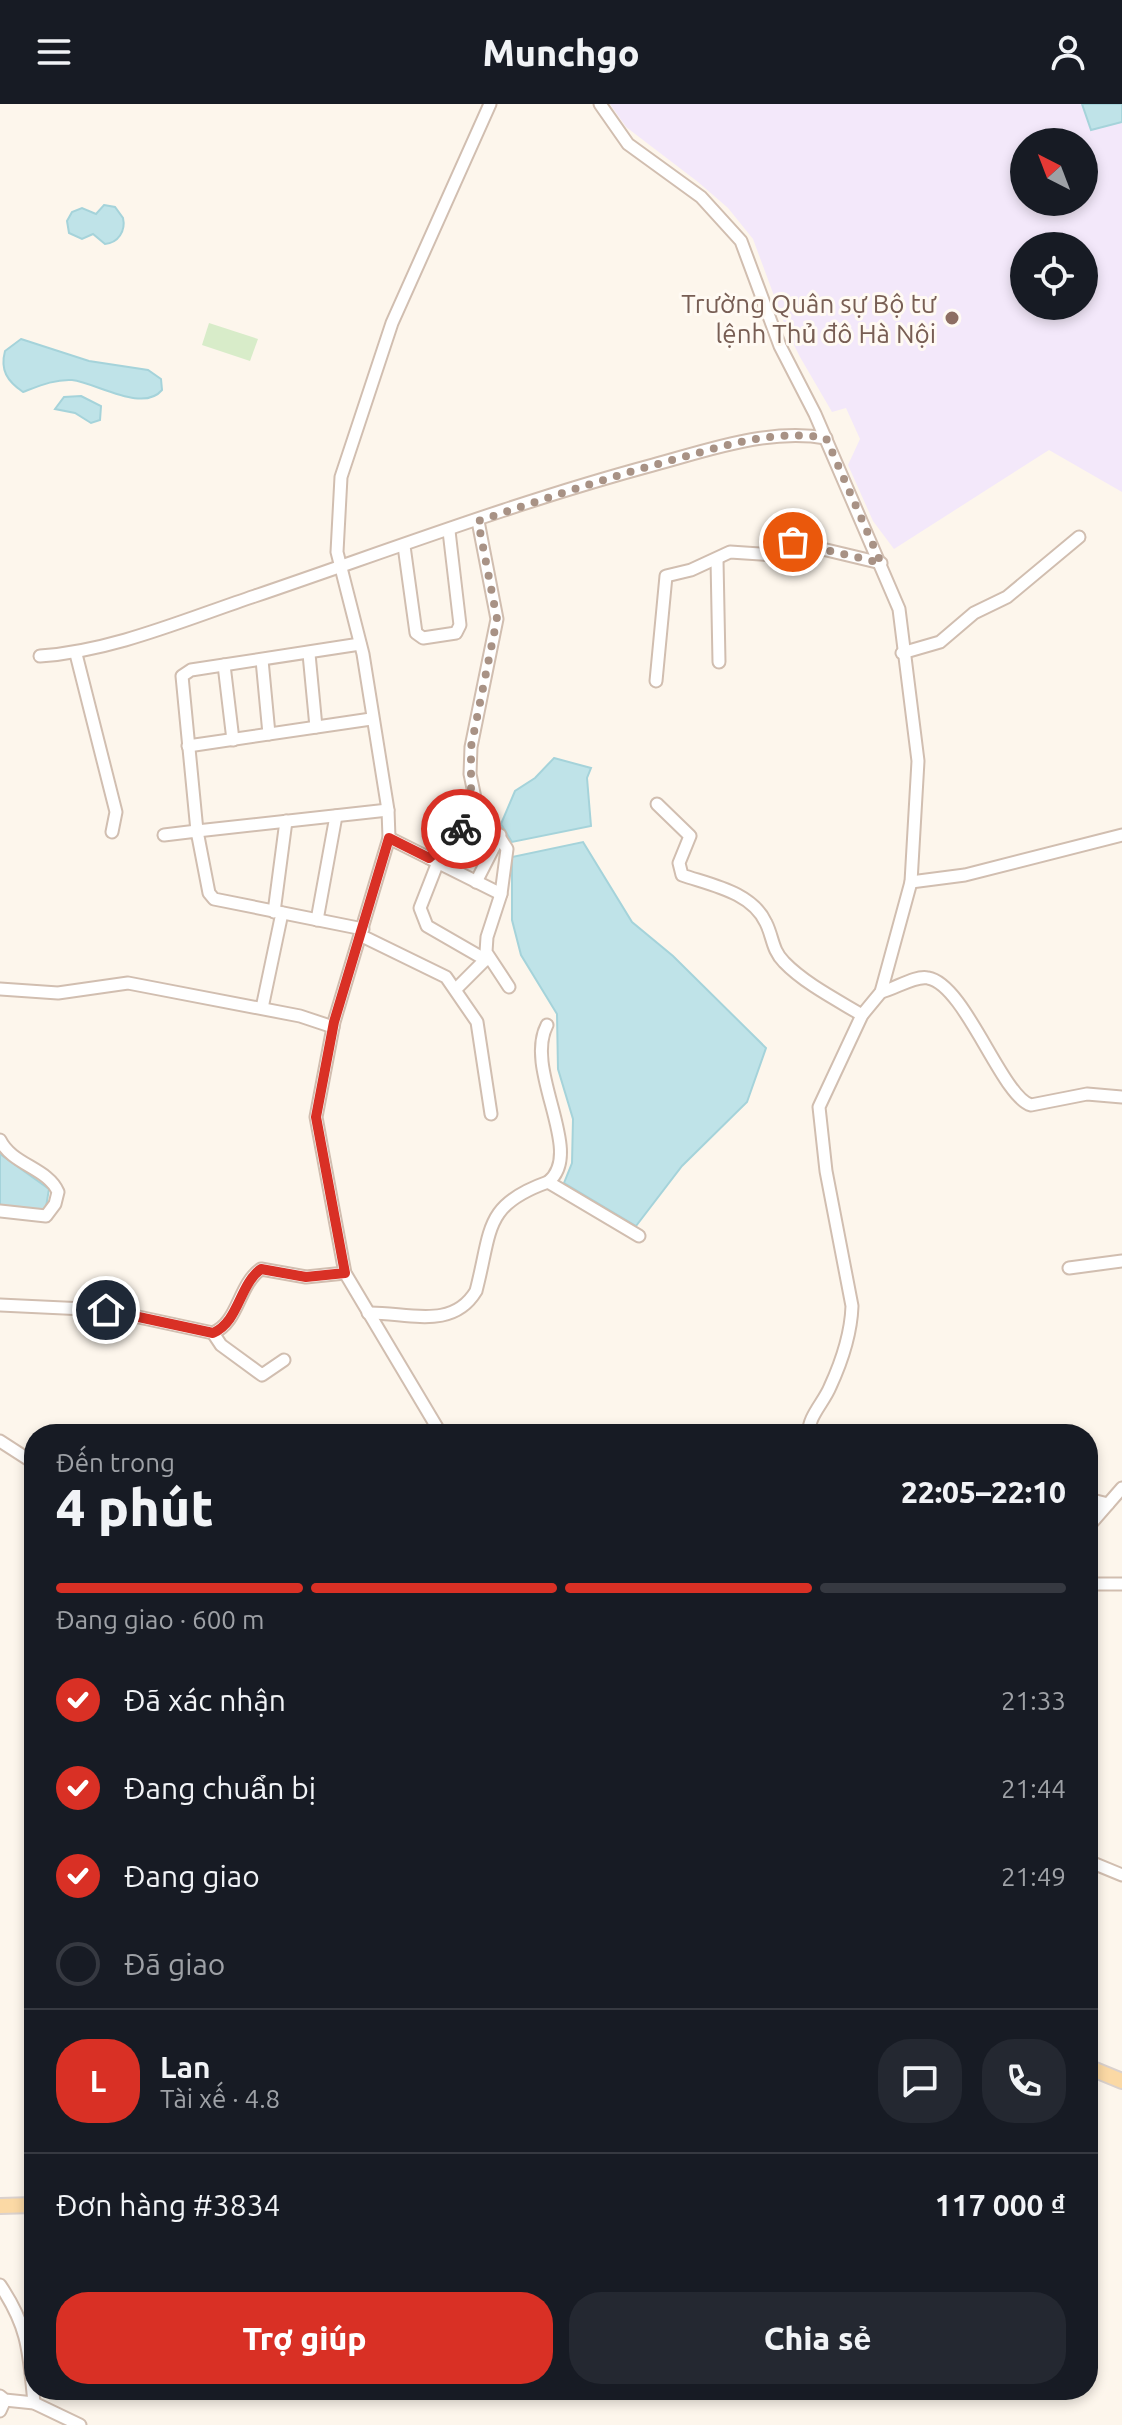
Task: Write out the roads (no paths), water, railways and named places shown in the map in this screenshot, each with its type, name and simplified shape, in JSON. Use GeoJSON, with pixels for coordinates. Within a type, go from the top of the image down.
{"type":"FeatureCollection","features":[{"type":"Feature","properties":{"kind":"main road"},"geometry":{"type":"LineString","coordinates":[[1098,2071],[1122,2081]]}},
{"type":"Feature","properties":{"kind":"main road"},"geometry":{"type":"LineString","coordinates":[[0,2206],[24,2205]]}},
{"type":"Feature","properties":{"kind":"street"},"geometry":{"type":"LineString","coordinates":[[435,1424],[345,1273],[316,1117],[333,1027],[389,838],[388,810],[360,644],[339,568],[341,477],[392,323],[490,104]]}},
{"type":"Feature","properties":{"kind":"street"},"geometry":{"type":"LineString","coordinates":[[600,104],[628,144],[701,197],[741,241],[780,346],[826,438],[899,609],[902,653],[918,761],[911,882],[881,992],[862,1015],[819,1107],[826,1171],[852,1306],[851,1327],[828,1392],[809,1424]]}},
{"type":"Feature","properties":{"kind":"street"},"geometry":{"type":"LineString","coordinates":[[40,656],[76,654],[606,478],[743,441],[804,434],[826,438]]}},
{"type":"Feature","properties":{"kind":"street"},"geometry":{"type":"LineString","coordinates":[[478,521],[497,619],[471,747],[473,789],[467,822],[433,860],[420,908],[427,926],[487,958],[509,987]]}},
{"type":"Feature","properties":{"kind":"street"},"geometry":{"type":"LineString","coordinates":[[404,546],[416,633],[423,638],[456,633],[460,625],[449,531]]}},
{"type":"Feature","properties":{"kind":"street"},"geometry":{"type":"LineString","coordinates":[[902,653],[940,642],[974,613],[1007,597],[1079,537]]}},
{"type":"Feature","properties":{"kind":"street"},"geometry":{"type":"LineString","coordinates":[[656,681],[666,576],[736,551],[774,555],[793,542],[881,563]]}},
{"type":"Feature","properties":{"kind":"street"},"geometry":{"type":"LineString","coordinates":[[717,560],[719,662]]}},
{"type":"Feature","properties":{"kind":"street"},"geometry":{"type":"LineString","coordinates":[[360,644],[191,670],[182,676],[197,831],[211,897],[362,933],[446,977],[477,1022],[491,1114]]}},
{"type":"Feature","properties":{"kind":"street"},"geometry":{"type":"LineString","coordinates":[[76,654],[116,812],[112,832]]}},
{"type":"Feature","properties":{"kind":"street"},"geometry":{"type":"LineString","coordinates":[[309,654],[316,727]]}},
{"type":"Feature","properties":{"kind":"street"},"geometry":{"type":"LineString","coordinates":[[262,660],[269,734]]}},
{"type":"Feature","properties":{"kind":"street"},"geometry":{"type":"LineString","coordinates":[[224,665],[233,740]]}},
{"type":"Feature","properties":{"kind":"street"},"geometry":{"type":"LineString","coordinates":[[188,746],[371,719]]}},
{"type":"Feature","properties":{"kind":"street"},"geometry":{"type":"LineString","coordinates":[[456,989],[487,958],[487,937],[501,894],[507,849],[473,789]]}},
{"type":"Feature","properties":{"kind":"street"},"geometry":{"type":"LineString","coordinates":[[657,804],[690,836],[679,863],[682,875],[734,893],[753,905],[767,924],[776,953],[787,966],[862,1015]]}},
{"type":"Feature","properties":{"kind":"street"},"geometry":{"type":"LineString","coordinates":[[164,835],[388,810]]}},
{"type":"Feature","properties":{"kind":"street"},"geometry":{"type":"LineString","coordinates":[[317,920],[336,816]]}},
{"type":"Feature","properties":{"kind":"street"},"geometry":{"type":"LineString","coordinates":[[262,1008],[278,913],[286,821]]}},
{"type":"Feature","properties":{"kind":"street"},"geometry":{"type":"LineString","coordinates":[[476,882],[500,835]]}},
{"type":"Feature","properties":{"kind":"street"},"geometry":{"type":"LineString","coordinates":[[911,882],[953,878],[1122,835]]}},
{"type":"Feature","properties":{"kind":"street"},"geometry":{"type":"LineString","coordinates":[[389,838],[501,894]]}},
{"type":"Feature","properties":{"kind":"street"},"geometry":{"type":"LineString","coordinates":[[881,992],[924,977],[937,981],[972,1024],[1013,1093],[1023,1102],[1031,1105],[1087,1094],[1122,1097]]}},
{"type":"Feature","properties":{"kind":"street"},"geometry":{"type":"LineString","coordinates":[[0,989],[58,993],[128,983],[262,1008],[333,1027]]}},
{"type":"Feature","properties":{"kind":"street"},"geometry":{"type":"LineString","coordinates":[[368,1313],[435,1319],[469,1302],[476,1291],[497,1212],[514,1195],[548,1182],[558,1168],[560,1136],[538,1048],[547,1025]]}},
{"type":"Feature","properties":{"kind":"street"},"geometry":{"type":"LineString","coordinates":[[0,1140],[13,1158],[53,1183],[58,1192],[55,1204],[46,1216],[0,1211]]}},
{"type":"Feature","properties":{"kind":"street"},"geometry":{"type":"LineString","coordinates":[[548,1182],[639,1236]]}},
{"type":"Feature","properties":{"kind":"street"},"geometry":{"type":"LineString","coordinates":[[1069,1268],[1122,1261]]}},
{"type":"Feature","properties":{"kind":"street"},"geometry":{"type":"LineString","coordinates":[[213,1333],[228,1321],[246,1287],[261,1269],[306,1277],[345,1273]]}},
{"type":"Feature","properties":{"kind":"street"},"geometry":{"type":"LineString","coordinates":[[0,1305],[106,1310],[213,1333],[221,1345],[262,1375],[284,1360]]}},
{"type":"Feature","properties":{"kind":"street"},"geometry":{"type":"LineString","coordinates":[[0,1441],[24,1457]]}},
{"type":"Feature","properties":{"kind":"street"},"geometry":{"type":"LineString","coordinates":[[1098,1516],[1122,1488]]}},
{"type":"Feature","properties":{"kind":"street"},"geometry":{"type":"LineString","coordinates":[[1098,1502],[1108,1504]]}},
{"type":"Feature","properties":{"kind":"street"},"geometry":{"type":"LineString","coordinates":[[1098,1584],[1122,1584]]}},
{"type":"Feature","properties":{"kind":"street"},"geometry":{"type":"LineString","coordinates":[[1098,1865],[1122,1875]]}},
{"type":"Feature","properties":{"kind":"street"},"geometry":{"type":"LineString","coordinates":[[0,2285],[13,2302],[24,2332]]}},
{"type":"Feature","properties":{"kind":"street"},"geometry":{"type":"LineString","coordinates":[[2,2402],[34,2403],[71,2423]]}},
{"type":"Feature","properties":{"kind":"water"},"geometry":{"type":"Polygon","coordinates":[[[1082,104],[1122,104],[1122,122],[1090,128],[1082,104]]]}},
{"type":"Feature","properties":{"kind":"water"},"geometry":{"type":"Polygon","coordinates":[[[104,205],[115,207],[123,218],[122,232],[117,239],[105,244],[93,234],[82,239],[69,233],[67,221],[72,212],[82,208],[96,214],[104,205]]]}},
{"type":"Feature","properties":{"kind":"water"},"geometry":{"type":"Polygon","coordinates":[[[21,339],[89,361],[148,370],[161,379],[162,390],[143,399],[132,398],[66,380],[23,392],[9,379],[3,364],[5,351],[21,339]]]}},
{"type":"Feature","properties":{"kind":"water"},"geometry":{"type":"Polygon","coordinates":[[[81,396],[101,406],[100,420],[91,423],[75,413],[55,409],[64,397],[81,396]]]}},
{"type":"Feature","properties":{"kind":"water"},"geometry":{"type":"Polygon","coordinates":[[[554,758],[591,768],[587,778],[591,826],[512,842],[501,824],[515,791],[535,778],[554,758]]]}},
{"type":"Feature","properties":{"kind":"water"},"geometry":{"type":"Polygon","coordinates":[[[583,842],[632,922],[673,956],[766,1048],[747,1102],[682,1166],[636,1226],[564,1183],[572,1163],[573,1119],[558,1069],[557,1014],[521,955],[512,920],[512,857],[583,842]]]}},
{"type":"Feature","properties":{"kind":"water"},"geometry":{"type":"Polygon","coordinates":[[[0,1154],[49,1189],[45,1213],[0,1210],[0,1154]]]}},
{"type":"Feature","properties":{"kind":"place","name":"Trường Quân sự Bộ tư lệnh Thủ đô Hà Nội"},"geometry":{"type":"Point","coordinates":[952,318]}}]}
